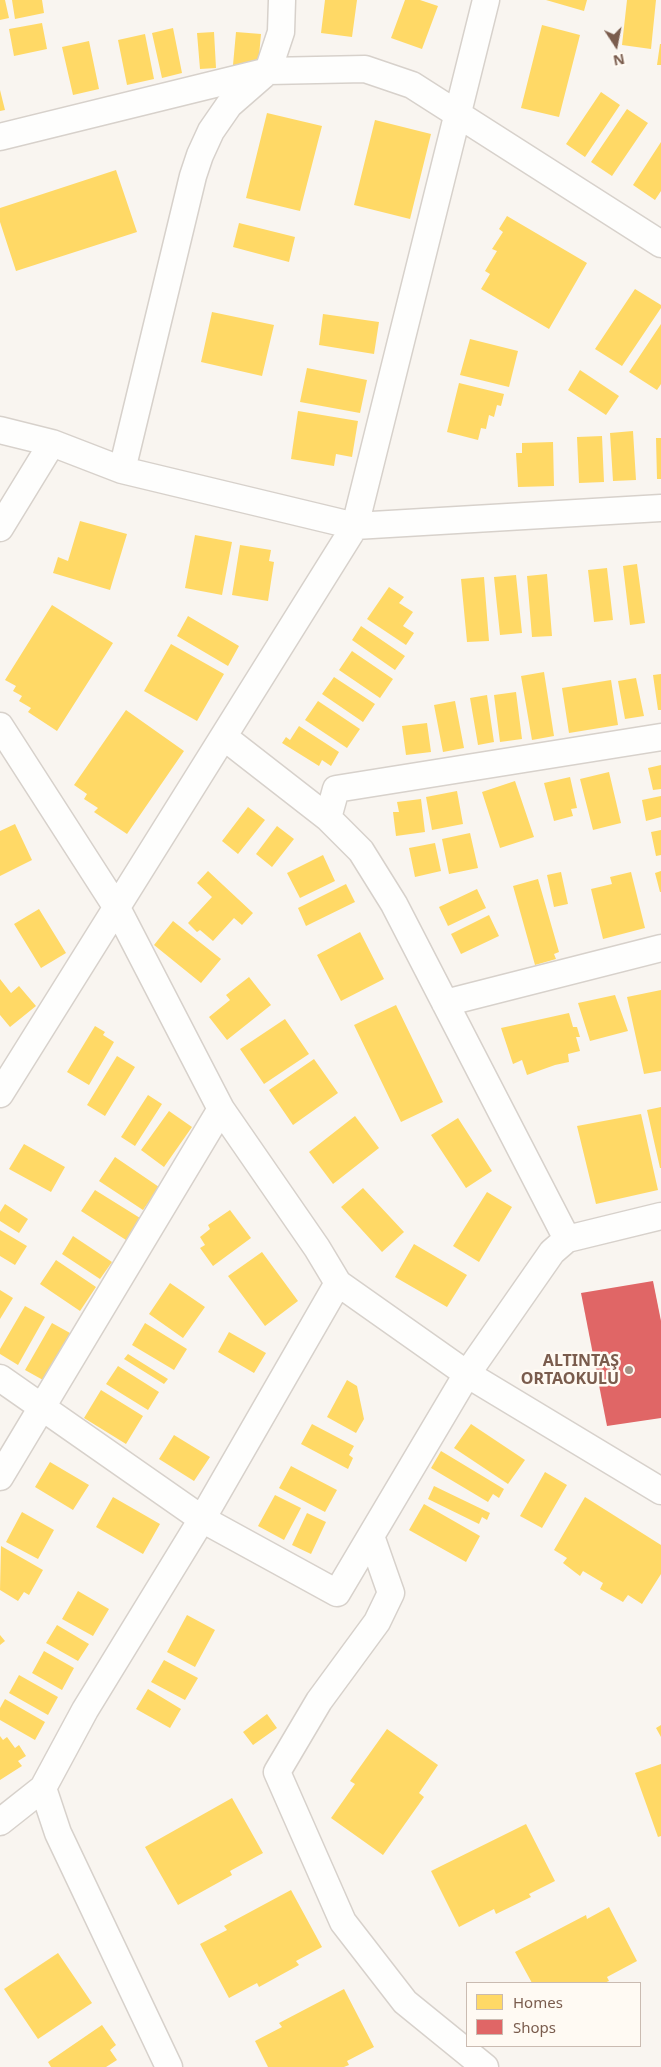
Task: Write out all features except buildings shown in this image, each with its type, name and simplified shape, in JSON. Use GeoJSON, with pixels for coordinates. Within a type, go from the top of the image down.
{"type":"FeatureCollection","features":[{"type":"Feature","properties":{"kind":"street"},"geometry":{"type":"LineString","coordinates":[[122,470],[191,185],[200,155],[211,132],[229,104],[268,71],[281,32],[282,0]]}},
{"type":"Feature","properties":{"kind":"street"},"geometry":{"type":"LineString","coordinates":[[0,1094],[355,526],[486,0]]}},
{"type":"Feature","properties":{"kind":"street"},"geometry":{"type":"LineString","coordinates":[[0,137],[268,71],[365,69],[412,86],[661,244]]}},
{"type":"Feature","properties":{"kind":"street"},"geometry":{"type":"LineString","coordinates":[[0,430],[52,443],[122,470],[355,526],[661,508]]}},
{"type":"Feature","properties":{"kind":"street"},"geometry":{"type":"LineString","coordinates":[[0,528],[52,443]]}},
{"type":"Feature","properties":{"kind":"street"},"geometry":{"type":"LineString","coordinates":[[0,726],[117,908],[221,1109],[318,1248],[338,1283],[467,1374],[661,1491]]}},
{"type":"Feature","properties":{"kind":"street"},"geometry":{"type":"LineString","coordinates":[[224,737],[328,818],[361,851],[394,904],[567,1239]]}},
{"type":"Feature","properties":{"kind":"street"},"geometry":{"type":"LineString","coordinates":[[328,818],[336,789],[661,737]]}},
{"type":"Feature","properties":{"kind":"street"},"geometry":{"type":"LineString","coordinates":[[446,1003],[661,948]]}},
{"type":"Feature","properties":{"kind":"street"},"geometry":{"type":"LineString","coordinates":[[0,1477],[221,1109]]}},
{"type":"Feature","properties":{"kind":"street"},"geometry":{"type":"LineString","coordinates":[[0,1378],[202,1520],[338,1594],[467,1374],[552,1252],[567,1239],[661,1216]]}},
{"type":"Feature","properties":{"kind":"street"},"geometry":{"type":"LineString","coordinates":[[0,1822],[43,1788],[85,1710],[202,1520],[338,1283]]}},
{"type":"Feature","properties":{"kind":"street"},"geometry":{"type":"LineString","coordinates":[[371,1536],[392,1592],[377,1622],[319,1701],[277,1772],[343,1922],[406,2002],[485,2067]]}},
{"type":"Feature","properties":{"kind":"street"},"geometry":{"type":"LineString","coordinates":[[43,1788],[58,1833],[169,2067]]}},
{"type":"Feature","properties":{"kind":"place","name":"ALTINTAŞ ORTAOKULU"},"geometry":{"type":"Point","coordinates":[629,1370]}}]}
